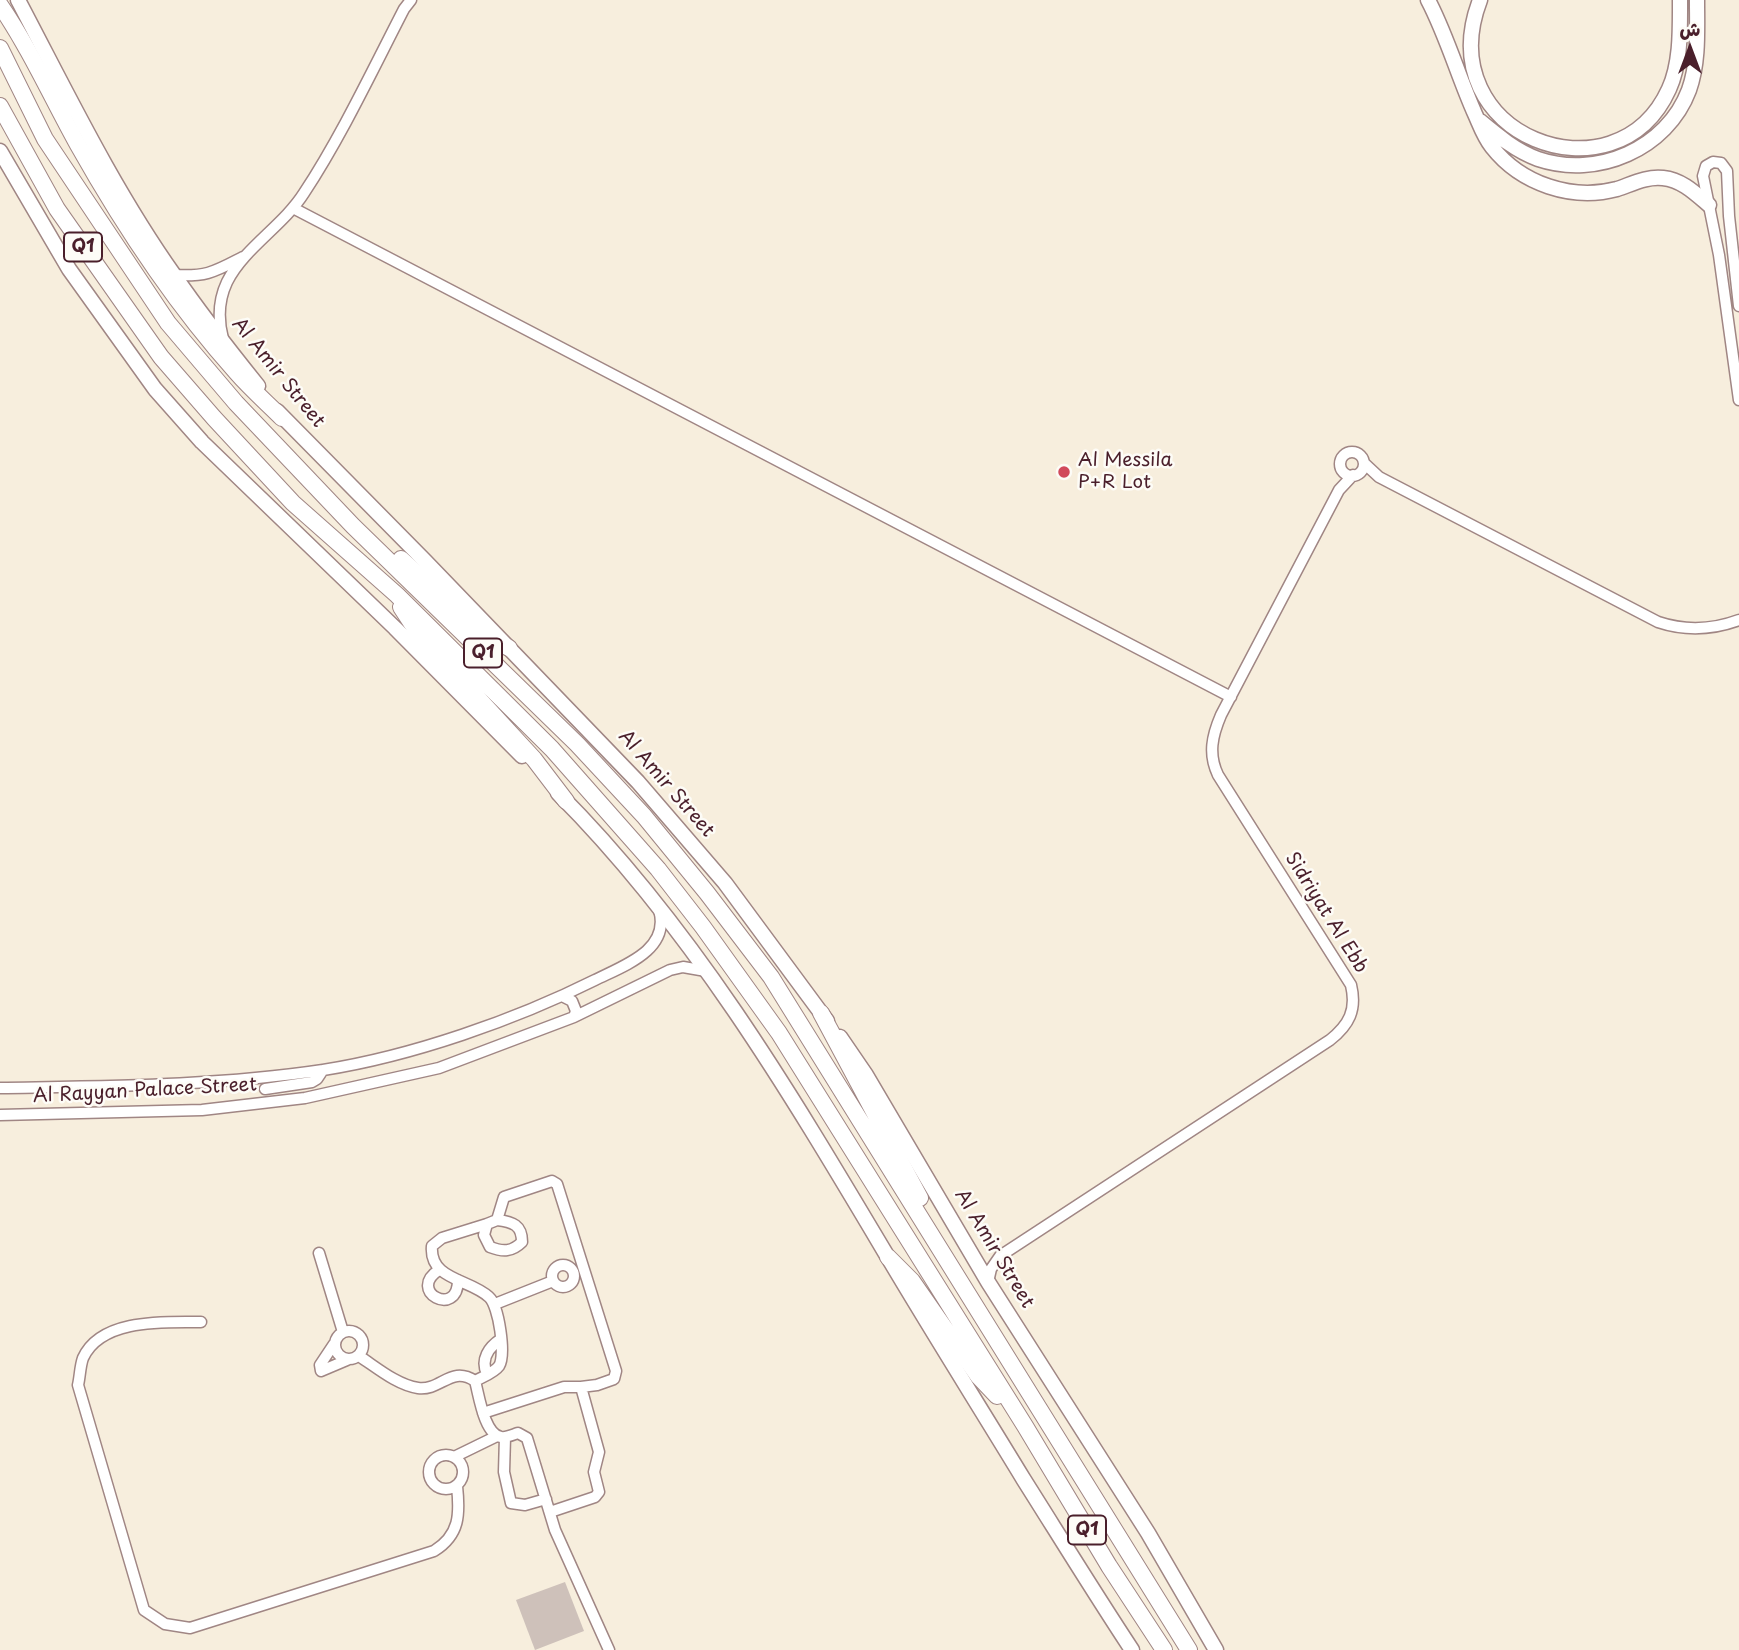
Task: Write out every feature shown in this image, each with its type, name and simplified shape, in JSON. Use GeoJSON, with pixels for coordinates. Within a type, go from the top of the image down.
{"type":"FeatureCollection","features":[{"type":"Feature","properties":{"kind":"highway"},"geometry":{"type":"LineString","coordinates":[[0,5],[27,48],[78,145],[166,285],[238,374],[282,418]]}},
{"type":"Feature","properties":{"kind":"highway","name":"Al Amir Street"},"geometry":{"type":"LineString","coordinates":[[0,48],[45,139],[169,323],[236,402],[352,526],[577,744],[644,816],[771,978],[1189,1650]]}},
{"type":"Feature","properties":{"kind":"highway","name":"Q1"},"geometry":{"type":"LineString","coordinates":[[0,106],[57,209],[160,357],[293,503],[397,595],[552,749],[658,869],[703,928],[779,1033],[1026,1426],[1109,1566],[1164,1650]]}},
{"type":"Feature","properties":{"kind":"highway"},"geometry":{"type":"LineString","coordinates":[[352,526],[380,541],[487,636],[509,648]]}},
{"type":"Feature","properties":{"kind":"highway"},"geometry":{"type":"LineString","coordinates":[[397,595],[411,625],[534,759],[566,801]]}},
{"type":"Feature","properties":{"kind":"highway"},"geometry":{"type":"LineString","coordinates":[[821,1013],[926,1210],[953,1270]]}},
{"type":"Feature","properties":{"kind":"highway"},"geometry":{"type":"LineString","coordinates":[[888,1257],[912,1281],[978,1376],[1026,1426]]}},
{"type":"Feature","properties":{"kind":"main road","name":"Al Amir Street"},"geometry":{"type":"LineString","coordinates":[[18,0],[103,161],[173,275],[282,418],[604,745],[725,883],[866,1074],[988,1282],[1148,1533],[1216,1650]]}},
{"type":"Feature","properties":{"kind":"main road"},"geometry":{"type":"LineString","coordinates":[[1428,0],[1443,30],[1462,85],[1486,138],[1505,161],[1526,176],[1554,189],[1592,193],[1650,178],[1663,178],[1685,186],[1709,205]]}},
{"type":"Feature","properties":{"kind":"main road"},"geometry":{"type":"LineString","coordinates":[[1480,0],[1473,23],[1471,48],[1478,83],[1491,106],[1508,124],[1528,138],[1551,146],[1578,148],[1602,145],[1626,136],[1646,121],[1662,102],[1675,67],[1680,0]]}},
{"type":"Feature","properties":{"kind":"main road"},"geometry":{"type":"LineString","coordinates":[[1477,118],[1521,152],[1557,163],[1597,164],[1642,147],[1669,124],[1688,93],[1696,60],[1698,0]]}},
{"type":"Feature","properties":{"kind":"main road"},"geometry":{"type":"LineString","coordinates":[[0,151],[69,269],[163,398],[202,442],[394,628],[566,801],[658,907],[706,971],[842,1178],[888,1257],[1132,1650]]}},
{"type":"Feature","properties":{"kind":"street"},"geometry":{"type":"LineString","coordinates":[[224,342],[220,330],[220,304],[228,280],[246,255],[282,222],[317,173],[407,3]]}},
{"type":"Feature","properties":{"kind":"street"},"geometry":{"type":"LineString","coordinates":[[1739,306],[1727,171],[1718,162],[1710,163],[1703,171],[1719,255],[1739,400]]}},
{"type":"Feature","properties":{"kind":"street"},"geometry":{"type":"LineString","coordinates":[[293,208],[1231,697]]}},
{"type":"Feature","properties":{"kind":"street"},"geometry":{"type":"LineString","coordinates":[[1729,216],[1739,230]]}},
{"type":"Feature","properties":{"kind":"street"},"geometry":{"type":"LineString","coordinates":[[173,275],[210,274],[246,255]]}},
{"type":"Feature","properties":{"kind":"street"},"geometry":{"type":"LineString","coordinates":[[1359,470],[1359,454],[1349,452],[1341,460],[1342,470],[1359,470],[1379,477],[1658,622],[1686,629],[1739,620]]}},
{"type":"Feature","properties":{"kind":"street","name":"Sidriyat Al Ebb"},"geometry":{"type":"LineString","coordinates":[[1339,490],[1342,470]]}},
{"type":"Feature","properties":{"kind":"street","name":"Sidriyat Al Ebb"},"geometry":{"type":"LineString","coordinates":[[1000,1256],[1330,1040],[1348,1023],[1353,1011],[1351,985],[1213,765],[1211,751],[1212,739],[1231,697],[1339,490],[1359,470]]}},
{"type":"Feature","properties":{"kind":"street"},"geometry":{"type":"LineString","coordinates":[[1726,624],[1739,628]]}},
{"type":"Feature","properties":{"kind":"street","name":"Al Rayyan Palace Street"},"geometry":{"type":"LineString","coordinates":[[0,1088],[263,1083],[411,1049],[472,1030],[562,996],[645,954],[654,944],[659,932],[662,920],[658,907]]}},
{"type":"Feature","properties":{"kind":"street","name":"Al Rayyan Palace Street"},"geometry":{"type":"LineString","coordinates":[[0,1115],[202,1110],[305,1098],[439,1068],[573,1017],[670,970],[683,967],[706,971]]}},
{"type":"Feature","properties":{"kind":"street"},"geometry":{"type":"LineString","coordinates":[[562,996],[572,1001],[575,1006],[573,1017]]}},
{"type":"Feature","properties":{"kind":"street"},"geometry":{"type":"LineString","coordinates":[[263,1083],[269,1102]]}},
{"type":"Feature","properties":{"kind":"street"},"geometry":{"type":"LineString","coordinates":[[475,1381],[499,1366],[501,1339],[495,1304],[485,1293],[439,1270],[431,1258],[432,1246],[442,1238],[492,1222],[504,1197],[552,1181],[558,1184],[615,1371],[614,1379],[597,1385],[564,1387],[483,1413]]}},
{"type":"Feature","properties":{"kind":"street"},"geometry":{"type":"LineString","coordinates":[[319,1253],[343,1332]]}},
{"type":"Feature","properties":{"kind":"street"},"geometry":{"type":"LineString","coordinates":[[972,1255],[986,1258],[1000,1256]]}},
{"type":"Feature","properties":{"kind":"street"},"geometry":{"type":"LineString","coordinates":[[988,1282],[991,1269],[1000,1256]]}},
{"type":"Feature","properties":{"kind":"street"},"geometry":{"type":"LineString","coordinates":[[439,1270],[431,1275],[428,1283],[430,1292],[436,1298],[445,1300],[453,1296],[458,1289],[458,1280]]}},
{"type":"Feature","properties":{"kind":"street"},"geometry":{"type":"LineString","coordinates":[[495,1304],[553,1281]]}},
{"type":"Feature","properties":{"kind":"street"},"geometry":{"type":"LineString","coordinates":[[201,1322],[145,1322],[102,1336],[83,1357],[78,1385],[144,1610],[165,1624],[190,1628],[434,1551],[447,1542],[456,1529],[459,1514],[457,1486],[463,1473],[461,1464],[454,1457],[444,1455],[435,1459],[428,1472],[430,1481],[438,1488],[447,1490],[457,1486]]}},
{"type":"Feature","properties":{"kind":"street"},"geometry":{"type":"LineString","coordinates":[[353,1331],[361,1337],[363,1347],[359,1356],[321,1371],[320,1365],[343,1332],[353,1331]]}},
{"type":"Feature","properties":{"kind":"street"},"geometry":{"type":"LineString","coordinates":[[334,1344],[339,1356],[346,1360]]}},
{"type":"Feature","properties":{"kind":"street"},"geometry":{"type":"LineString","coordinates":[[359,1356],[404,1384],[419,1389],[429,1388],[454,1376],[469,1377],[475,1381],[490,1430],[501,1437]]}},
{"type":"Feature","properties":{"kind":"street"},"geometry":{"type":"LineString","coordinates":[[550,1513],[595,1497],[599,1492],[594,1472],[599,1451],[581,1387]]}},
{"type":"Feature","properties":{"kind":"street"},"geometry":{"type":"LineString","coordinates":[[454,1457],[468,1448],[501,1437],[518,1433],[527,1438],[555,1530],[609,1650]]}},
{"type":"Feature","properties":{"kind":"street"},"geometry":{"type":"LineString","coordinates":[[501,1437],[511,1503],[525,1505],[546,1499]]}},
{"type":"Feature","properties":{"kind":"shaded area"},"geometry":{"type":"Polygon","coordinates":[[[565,1582],[584,1631],[535,1650],[516,1600],[565,1582]]]}},
{"type":"Feature","properties":{"kind":"place","name":"Al Messila P+R Lot"},"geometry":{"type":"Point","coordinates":[1064,472]}}]}
